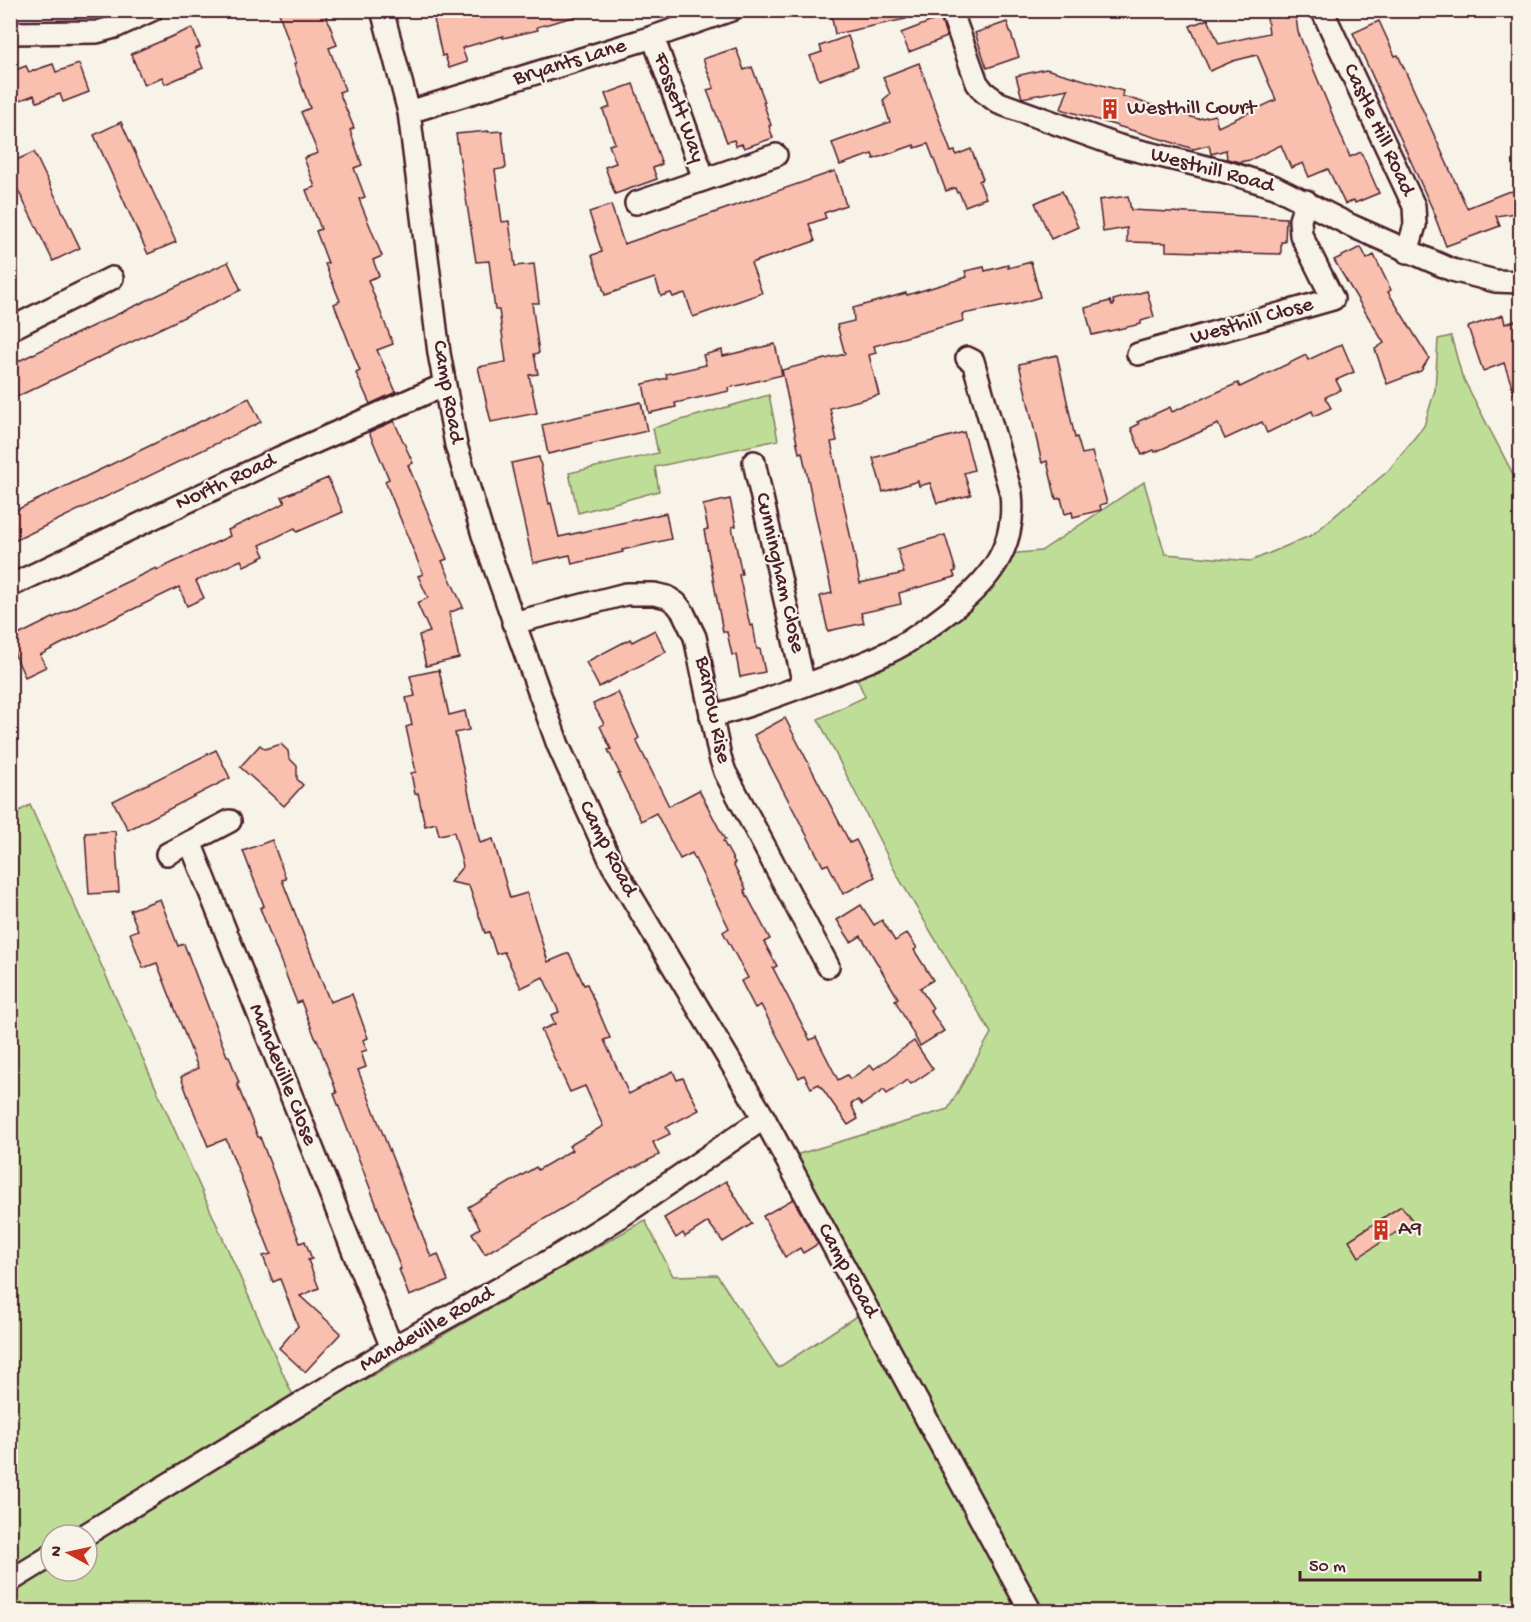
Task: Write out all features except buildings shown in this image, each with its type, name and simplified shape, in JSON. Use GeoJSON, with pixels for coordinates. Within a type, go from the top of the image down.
{"type":"FeatureCollection","features":[{"type":"Feature","properties":{"kind":"street"},"geometry":{"type":"LineString","coordinates":[[10,33],[97,32],[116,27],[152,10]]}},
{"type":"Feature","properties":{"kind":"street","name":"Camp Road"},"geometry":{"type":"LineString","coordinates":[[382,10],[409,112],[421,220],[444,385],[456,445],[469,494],[558,745],[612,864],[764,1118],[1031,1611]]}},
{"type":"Feature","properties":{"kind":"street","name":"Bryants Lane"},"geometry":{"type":"LineString","coordinates":[[409,112],[653,37],[731,10]]}},
{"type":"Feature","properties":{"kind":"street","name":"Westhill Road"},"geometry":{"type":"LineString","coordinates":[[951,10],[977,83],[984,92],[999,103],[1119,146],[1252,179],[1306,201],[1407,252],[1469,275],[1496,281],[1521,282]]}},
{"type":"Feature","properties":{"kind":"street","name":"Castle Hill Road"},"geometry":{"type":"LineString","coordinates":[[1322,10],[1414,206],[1415,225],[1407,252]]}},
{"type":"Feature","properties":{"kind":"street","name":"Fossett Way"},"geometry":{"type":"LineString","coordinates":[[653,37],[704,179]]}},
{"type":"Feature","properties":{"kind":"street","name":"Fossett Way"},"geometry":{"type":"LineString","coordinates":[[636,203],[776,155]]}},
{"type":"Feature","properties":{"kind":"street","name":"Westhill Close"},"geometry":{"type":"LineString","coordinates":[[1138,354],[1333,299],[1301,235],[1300,220],[1306,201]]}},
{"type":"Feature","properties":{"kind":"street"},"geometry":{"type":"LineString","coordinates":[[10,329],[112,278]]}},
{"type":"Feature","properties":{"kind":"street"},"geometry":{"type":"LineString","coordinates":[[711,716],[738,710],[851,668],[903,645],[968,598],[979,587],[998,560],[1006,543],[1013,508],[1011,493],[973,361],[968,358]]}},
{"type":"Feature","properties":{"kind":"street","name":"North Road"},"geometry":{"type":"LineString","coordinates":[[10,586],[279,458],[444,385]]}},
{"type":"Feature","properties":{"kind":"street","name":"Cunningham Close"},"geometry":{"type":"LineString","coordinates":[[753,462],[804,685]]}},
{"type":"Feature","properties":{"kind":"street","name":"Barrow Rise"},"geometry":{"type":"LineString","coordinates":[[513,623],[626,594],[654,594],[667,597],[676,603],[695,637],[720,758],[731,786],[828,966]]}},
{"type":"Feature","properties":{"kind":"street"},"geometry":{"type":"LineString","coordinates":[[167,854],[230,821]]}},
{"type":"Feature","properties":{"kind":"street","name":"Mandeville Close"},"geometry":{"type":"LineString","coordinates":[[190,842],[392,1348]]}},
{"type":"Feature","properties":{"kind":"street","name":"Mandeville Road"},"geometry":{"type":"LineString","coordinates":[[99,1526],[392,1348],[556,1257],[620,1217],[764,1118]]}},
{"type":"Feature","properties":{"kind":"street"},"geometry":{"type":"LineString","coordinates":[[10,1581],[39,1563]]}},
{"type":"Feature","properties":{"kind":"green space"},"geometry":{"type":"Polygon","coordinates":[[[1451,336],[1462,376],[1513,474],[1520,471],[1520,1611],[11,1611],[10,816],[30,805],[303,1415],[645,1220],[673,1276],[717,1275],[778,1368],[858,1315],[860,1287],[789,1157],[948,1109],[991,1033],[897,875],[818,719],[865,697],[856,676],[1007,554],[1041,551],[1144,482],[1165,554],[1251,561],[1312,535],[1388,471],[1424,426],[1435,390],[1438,339],[1451,336]]]}},
{"type":"Feature","properties":{"kind":"green space"},"geometry":{"type":"Polygon","coordinates":[[[769,395],[778,440],[655,467],[659,491],[578,513],[569,473],[658,453],[653,428],[769,395]]]}},
{"type":"Feature","properties":{"kind":"place","name":"Westhill Court"},"geometry":{"type":"Point","coordinates":[1110,109]}},
{"type":"Feature","properties":{"kind":"place","name":"A9"},"geometry":{"type":"Point","coordinates":[1381,1230]}}]}
